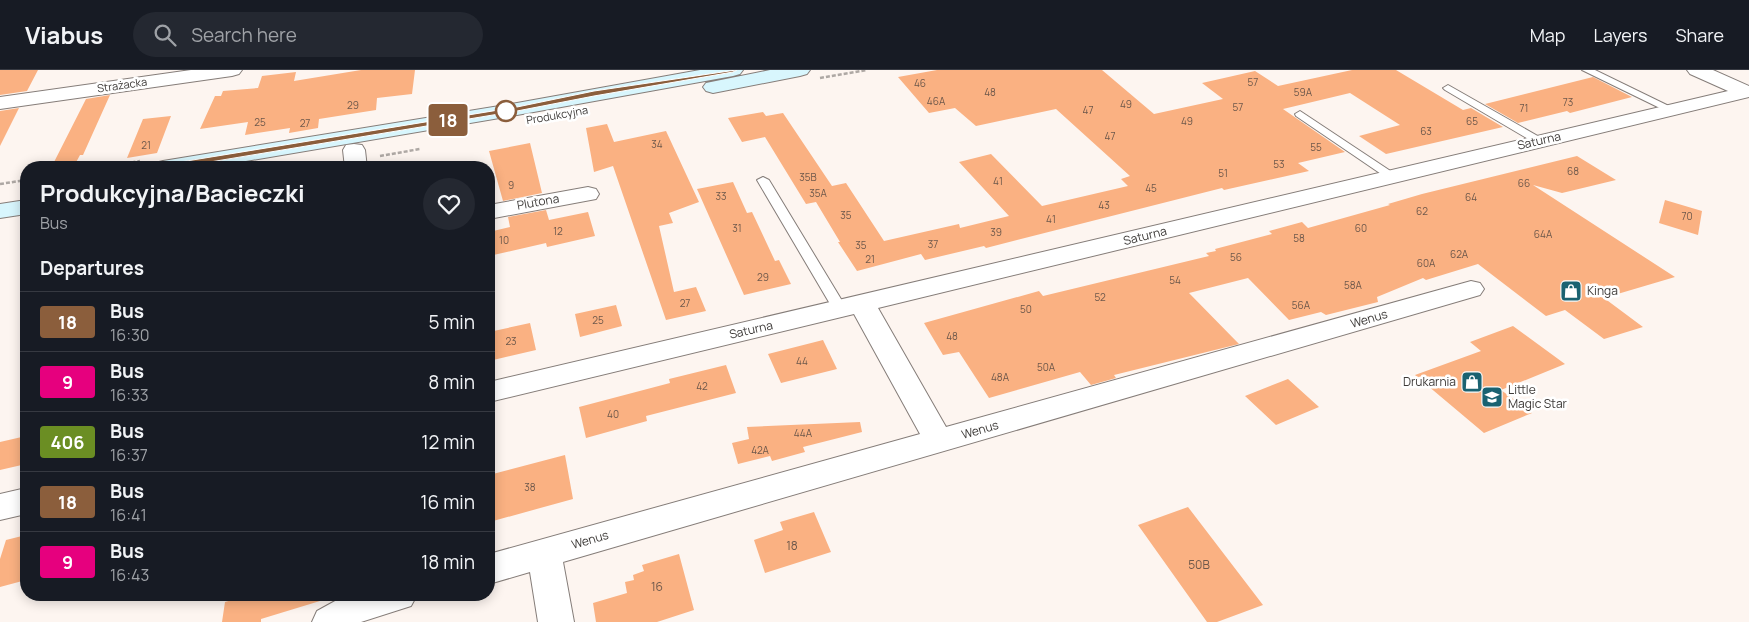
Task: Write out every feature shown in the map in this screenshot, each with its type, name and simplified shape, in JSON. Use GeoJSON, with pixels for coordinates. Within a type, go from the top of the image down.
{"type":"FeatureCollection","features":[{"type":"Feature","properties":{"kind":"main road","name":"Produkcyjna"},"geometry":{"type":"LineString","coordinates":[[296,161],[355,151],[733,70]]}},
{"type":"Feature","properties":{"kind":"main road","name":"Produkcyjna"},"geometry":{"type":"LineString","coordinates":[[707,77],[800,70]]}},
{"type":"Feature","properties":{"kind":"main road","name":"Produkcyjna"},"geometry":{"type":"LineString","coordinates":[[241,161],[355,151]]}},
{"type":"Feature","properties":{"kind":"main road"},"geometry":{"type":"LineString","coordinates":[[0,195],[20,192]]}},
{"type":"Feature","properties":{"kind":"main road"},"geometry":{"type":"LineString","coordinates":[[0,211],[20,208]]}},
{"type":"Feature","properties":{"kind":"street","name":"Strażacka"},"geometry":{"type":"LineString","coordinates":[[72,92],[85,70]]}},
{"type":"Feature","properties":{"kind":"street","name":"Strażacka"},"geometry":{"type":"LineString","coordinates":[[0,103],[232,70]]}},
{"type":"Feature","properties":{"kind":"street","name":"Saturna"},"geometry":{"type":"LineString","coordinates":[[1697,70],[1748,92]]}},
{"type":"Feature","properties":{"kind":"street","name":"Saturna"},"geometry":{"type":"LineString","coordinates":[[495,391],[1748,92]]}},
{"type":"Feature","properties":{"kind":"street","name":"Plutona"},"geometry":{"type":"LineString","coordinates":[[495,211],[588,194]]}},
{"type":"Feature","properties":{"kind":"street","name":"Wenus"},"geometry":{"type":"LineString","coordinates":[[495,567],[1471,290]]}},
{"type":"Feature","properties":{"kind":"street"},"geometry":{"type":"LineString","coordinates":[[851,306],[939,442]]}},
{"type":"Feature","properties":{"kind":"street"},"geometry":{"type":"LineString","coordinates":[[0,507],[20,502]]}},
{"type":"Feature","properties":{"kind":"street"},"geometry":{"type":"LineString","coordinates":[[544,553],[556,622]]}},
{"type":"Feature","properties":{"kind":"street"},"geometry":{"type":"LineString","coordinates":[[347,612],[381,601]]}},
{"type":"Feature","properties":{"kind":"lane"},"geometry":{"type":"LineString","coordinates":[[1587,70],[1672,110]]}},
{"type":"Feature","properties":{"kind":"lane"},"geometry":{"type":"LineString","coordinates":[[1448,88],[1540,141]]}},
{"type":"Feature","properties":{"kind":"lane"},"geometry":{"type":"LineString","coordinates":[[1300,114],[1391,176]]}},
{"type":"Feature","properties":{"kind":"lane"},"geometry":{"type":"LineString","coordinates":[[763,180],[851,306]]}},
{"type":"Feature","properties":{"kind":"path"},"geometry":{"type":"LineString","coordinates":[[0,184],[20,181]]}},
{"type":"Feature","properties":{"kind":"building"},"geometry":{"type":"Polygon","coordinates":[[[0,70],[38,70],[27,91],[0,95],[0,70]]]}},
{"type":"Feature","properties":{"kind":"building"},"geometry":{"type":"Polygon","coordinates":[[[361,70],[415,70],[412,94],[377,98],[376,110],[319,119],[318,128],[289,133],[290,128],[245,135],[248,122],[200,129],[215,96],[221,96],[223,91],[258,88],[262,76],[296,72],[294,81],[361,70]]]}},
{"type":"Feature","properties":{"kind":"building"},"geometry":{"type":"Polygon","coordinates":[[[937,70],[1102,70],[1154,114],[1223,99],[1202,83],[1255,71],[1278,86],[1352,70],[1396,70],[1463,110],[1471,108],[1503,127],[1386,154],[1359,136],[1400,125],[1350,93],[1283,109],[1345,152],[1298,163],[1309,171],[1224,190],[1222,188],[986,248],[984,246],[925,260],[921,254],[857,271],[838,242],[840,242],[816,202],[806,204],[765,137],[742,142],[728,118],[763,112],[766,116],[783,113],[832,186],[846,183],[884,241],[959,224],[960,228],[1009,216],[959,162],[991,154],[1042,206],[1128,186],[1121,179],[1130,176],[1056,109],[976,126],[955,108],[929,113],[898,77],[937,70]]]}},
{"type":"Feature","properties":{"kind":"building"},"geometry":{"type":"Polygon","coordinates":[[[1593,77],[1632,97],[1570,113],[1567,111],[1518,123],[1485,104],[1593,77]]]}},
{"type":"Feature","properties":{"kind":"building"},"geometry":{"type":"Polygon","coordinates":[[[110,95],[83,155],[80,155],[77,161],[55,161],[86,99],[110,95]]]}},
{"type":"Feature","properties":{"kind":"building"},"geometry":{"type":"Polygon","coordinates":[[[19,108],[0,146],[0,111],[19,108]]]}},
{"type":"Feature","properties":{"kind":"building"},"geometry":{"type":"Polygon","coordinates":[[[171,116],[157,153],[127,158],[143,119],[171,116]]]}},
{"type":"Feature","properties":{"kind":"building"},"geometry":{"type":"Polygon","coordinates":[[[607,124],[614,142],[666,131],[699,202],[669,213],[673,223],[659,226],[674,292],[696,287],[706,311],[666,320],[613,166],[594,172],[586,128],[607,124]]]}},
{"type":"Feature","properties":{"kind":"building"},"geometry":{"type":"Polygon","coordinates":[[[530,143],[542,193],[503,201],[495,172],[495,161],[492,161],[489,151],[530,143]]]}},
{"type":"Feature","properties":{"kind":"building"},"geometry":{"type":"Polygon","coordinates":[[[1577,156],[1616,180],[1562,193],[1533,185],[1675,277],[1604,298],[1643,327],[1604,339],[1565,310],[1546,316],[1478,264],[1426,280],[1423,278],[1377,297],[1378,302],[1326,315],[1321,312],[1289,320],[1248,278],[1189,293],[1239,344],[1114,375],[1116,378],[1091,385],[1080,372],[989,398],[959,352],[943,355],[924,323],[1039,291],[1043,296],[1209,256],[1206,253],[1216,251],[1215,249],[1272,234],[1269,231],[1302,222],[1308,228],[1422,194],[1577,156]]]}},
{"type":"Feature","properties":{"kind":"building"},"geometry":{"type":"Polygon","coordinates":[[[733,182],[747,213],[752,212],[775,261],[779,260],[791,284],[744,295],[697,189],[733,182]]]}},
{"type":"Feature","properties":{"kind":"building"},"geometry":{"type":"Polygon","coordinates":[[[1665,200],[1702,211],[1698,235],[1659,223],[1665,200]]]}},
{"type":"Feature","properties":{"kind":"building"},"geometry":{"type":"Polygon","coordinates":[[[546,210],[549,220],[588,212],[595,236],[547,247],[546,243],[495,255],[495,231],[510,227],[508,217],[546,210]]]}},
{"type":"Feature","properties":{"kind":"building"},"geometry":{"type":"Polygon","coordinates":[[[616,305],[622,326],[580,337],[575,314],[616,305]]]}},
{"type":"Feature","properties":{"kind":"building"},"geometry":{"type":"Polygon","coordinates":[[[530,323],[536,350],[495,360],[495,331],[530,323]]]}},
{"type":"Feature","properties":{"kind":"building","name":"Drukarnia"},"geometry":{"type":"Polygon","coordinates":[[[1513,326],[1565,364],[1501,390],[1532,413],[1484,433],[1415,375],[1481,351],[1470,342],[1513,326]]]}},
{"type":"Feature","properties":{"kind":"building"},"geometry":{"type":"Polygon","coordinates":[[[823,340],[837,369],[781,383],[768,354],[823,340]]]}},
{"type":"Feature","properties":{"kind":"building"},"geometry":{"type":"Polygon","coordinates":[[[726,365],[736,393],[646,416],[647,421],[586,438],[579,407],[670,383],[669,379],[726,365]]]}},
{"type":"Feature","properties":{"kind":"building"},"geometry":{"type":"Polygon","coordinates":[[[1288,379],[1319,407],[1276,425],[1245,396],[1288,379]]]}},
{"type":"Feature","properties":{"kind":"building"},"geometry":{"type":"Polygon","coordinates":[[[860,422],[862,432],[803,447],[805,452],[772,461],[770,456],[738,464],[732,443],[749,439],[747,427],[860,422]]]}},
{"type":"Feature","properties":{"kind":"building"},"geometry":{"type":"Polygon","coordinates":[[[20,437],[20,465],[0,470],[0,442],[20,437]]]}},
{"type":"Feature","properties":{"kind":"building"},"geometry":{"type":"Polygon","coordinates":[[[565,455],[573,499],[495,520],[495,473],[565,455]]]}},
{"type":"Feature","properties":{"kind":"building"},"geometry":{"type":"Polygon","coordinates":[[[1188,507],[1263,605],[1217,622],[1207,622],[1138,525],[1188,507]]]}},
{"type":"Feature","properties":{"kind":"building"},"geometry":{"type":"Polygon","coordinates":[[[814,512],[831,552],[765,573],[754,540],[783,530],[780,522],[814,512]]]}},
{"type":"Feature","properties":{"kind":"building"},"geometry":{"type":"Polygon","coordinates":[[[20,536],[20,582],[0,587],[0,559],[6,540],[20,536]]]}},
{"type":"Feature","properties":{"kind":"building"},"geometry":{"type":"Polygon","coordinates":[[[679,554],[694,610],[657,622],[596,622],[593,603],[627,593],[625,582],[634,580],[633,575],[644,571],[642,565],[679,554]]]}},
{"type":"Feature","properties":{"kind":"building"},"geometry":{"type":"Polygon","coordinates":[[[320,601],[261,619],[261,622],[222,622],[225,602],[320,601]]]}},
{"type":"Feature","properties":{"kind":"bus line","name":"18"},"geometry":{"type":"LineString","coordinates":[[203,161],[517,109],[733,70]]}},
{"type":"Feature","properties":{"kind":"place","name":"Kinga"},"geometry":{"type":"Point","coordinates":[1571,291]}},
{"type":"Feature","properties":{"kind":"place","name":"Drukarnia"},"geometry":{"type":"Point","coordinates":[1472,382]}},
{"type":"Feature","properties":{"kind":"place","name":"Little Magic Star"},"geometry":{"type":"Point","coordinates":[1492,397]}}]}
